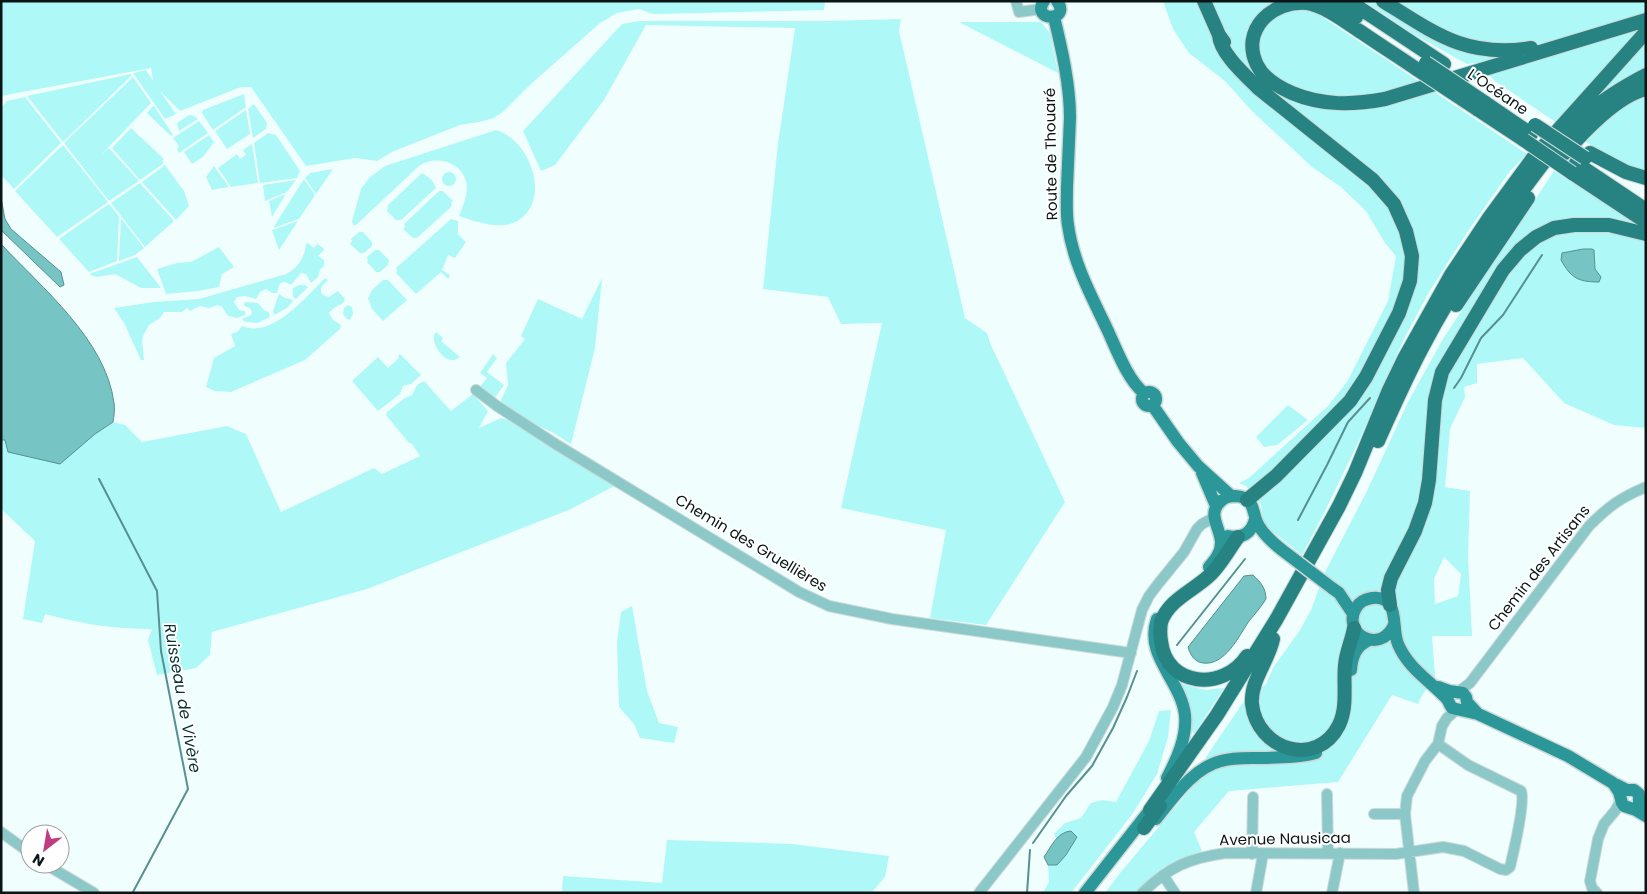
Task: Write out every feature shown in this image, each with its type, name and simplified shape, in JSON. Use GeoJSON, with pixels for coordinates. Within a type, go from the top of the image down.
{"type":"FeatureCollection","features":[{"type":"Feature","properties":{"kind":"highway"},"geometry":{"type":"LineString","coordinates":[[1204,1],[1219,35],[1236,59],[1249,73],[1276,93],[1305,105],[1344,110],[1374,108],[1396,103],[1607,35],[1646,20]]}},
{"type":"Feature","properties":{"kind":"highway","name":"L’Océane"},"geometry":{"type":"LineString","coordinates":[[1332,1],[1422,67],[1484,102],[1530,133],[1646,199]]}},
{"type":"Feature","properties":{"kind":"highway","name":"L’Océane"},"geometry":{"type":"LineString","coordinates":[[1349,1],[1444,64],[1484,102]]}},
{"type":"Feature","properties":{"kind":"highway"},"geometry":{"type":"LineString","coordinates":[[1383,1],[1435,33],[1469,47],[1502,51],[1556,44],[1561,46]]}},
{"type":"Feature","properties":{"kind":"highway"},"geometry":{"type":"LineString","coordinates":[[1422,67],[1327,10],[1306,3],[1287,3],[1269,11],[1257,25],[1253,39],[1253,52],[1256,63],[1266,77],[1284,90],[1308,99],[1336,104],[1352,104],[1385,99],[1561,46],[1646,26]]}},
{"type":"Feature","properties":{"kind":"highway"},"geometry":{"type":"LineString","coordinates":[[1150,810],[1242,678],[1289,597],[1355,473],[1404,360],[1451,275],[1489,218],[1533,158],[1646,32]]}},
{"type":"Feature","properties":{"kind":"highway"},"geometry":{"type":"LineString","coordinates":[[1219,35],[1219,43],[1241,72],[1372,180],[1394,204],[1406,231],[1412,256],[1410,281],[1399,313],[1366,377],[1350,401],[1276,476],[1247,500]]}},
{"type":"Feature","properties":{"kind":"highway"},"geometry":{"type":"LineString","coordinates":[[1616,67],[1623,64],[1646,44]]}},
{"type":"Feature","properties":{"kind":"highway"},"geometry":{"type":"LineString","coordinates":[[1144,828],[1211,734],[1273,639],[1340,519],[1422,348],[1488,237],[1534,175],[1586,115],[1622,88],[1646,75]]}},
{"type":"Feature","properties":{"kind":"highway"},"geometry":{"type":"LineString","coordinates":[[1398,397],[1405,392],[1448,318],[1542,179],[1592,124],[1625,99],[1639,90],[1646,89]]}},
{"type":"Feature","properties":{"kind":"highway","name":"L’Océane"},"geometry":{"type":"LineString","coordinates":[[1530,133],[1566,146],[1581,162],[1646,210]]}},
{"type":"Feature","properties":{"kind":"highway"},"geometry":{"type":"LineString","coordinates":[[1581,162],[1646,178]]}},
{"type":"Feature","properties":{"kind":"highway"},"geometry":{"type":"LineString","coordinates":[[1581,162],[1646,222]]}},
{"type":"Feature","properties":{"kind":"highway"},"geometry":{"type":"LineString","coordinates":[[1390,605],[1388,590],[1391,578],[1415,531],[1425,502],[1435,400],[1442,372],[1503,270],[1520,250],[1536,237],[1554,228],[1574,225],[1609,225],[1646,234]]}},
{"type":"Feature","properties":{"kind":"highway"},"geometry":{"type":"LineString","coordinates":[[1240,537],[1210,574],[1178,600],[1169,609],[1161,622],[1162,648],[1166,658],[1173,667],[1182,675],[1207,681],[1218,679],[1232,672],[1245,660],[1283,601],[1289,597]]}},
{"type":"Feature","properties":{"kind":"highway"},"geometry":{"type":"LineString","coordinates":[[1273,639],[1271,649],[1255,686],[1252,703],[1257,723],[1265,735],[1277,744],[1285,748],[1301,750],[1316,746],[1330,737],[1339,725],[1344,710],[1346,659],[1354,621]]}},
{"type":"Feature","properties":{"kind":"main road"},"geometry":{"type":"LineString","coordinates":[[1043,5],[1046,16],[1054,17],[1060,11],[1057,1]]}},
{"type":"Feature","properties":{"kind":"main road","name":"Route de Thouaré"},"geometry":{"type":"LineString","coordinates":[[1054,17],[1069,97],[1067,223],[1072,248],[1085,284],[1135,384],[1144,393],[1150,392],[1156,396],[1153,406],[1178,442],[1198,466]]}},
{"type":"Feature","properties":{"kind":"main road"},"geometry":{"type":"LineString","coordinates":[[1198,466],[1231,496]]}},
{"type":"Feature","properties":{"kind":"main road"},"geometry":{"type":"LineString","coordinates":[[1085,893],[1150,810],[1150,803],[1168,776],[1178,755],[1185,725],[1183,705],[1157,654],[1153,636],[1156,621],[1167,601],[1201,575],[1213,562],[1220,550],[1221,543],[1216,518],[1198,466]]}},
{"type":"Feature","properties":{"kind":"main road"},"geometry":{"type":"LineString","coordinates":[[1240,537],[1251,529],[1255,519],[1255,512],[1247,500],[1242,497],[1231,496],[1220,501],[1216,518],[1228,536],[1240,537],[1254,537],[1270,542],[1335,590],[1362,601]]}},
{"type":"Feature","properties":{"kind":"main road"},"geometry":{"type":"LineString","coordinates":[[1255,519],[1270,542]]}},
{"type":"Feature","properties":{"kind":"main road"},"geometry":{"type":"LineString","coordinates":[[1335,590],[1354,621],[1358,633],[1406,660]]}},
{"type":"Feature","properties":{"kind":"main road"},"geometry":{"type":"LineString","coordinates":[[1354,621],[1358,605],[1362,601],[1374,598],[1385,601],[1390,605],[1394,614],[1395,634],[1406,660],[1432,685],[1456,703],[1580,762],[1613,783],[1634,801]]}},
{"type":"Feature","properties":{"kind":"main road"},"geometry":{"type":"LineString","coordinates":[[1092,893],[1144,828],[1150,826],[1194,776],[1208,766],[1221,761],[1239,758],[1308,755],[1319,752],[1338,738],[1350,714],[1352,659],[1356,650],[1362,643],[1388,635],[1394,625]]}},
{"type":"Feature","properties":{"kind":"street"},"geometry":{"type":"LineString","coordinates":[[1016,1],[1019,12],[1043,5]]}},
{"type":"Feature","properties":{"kind":"street","name":"Chemin des Gruellières"},"geometry":{"type":"LineString","coordinates":[[476,390],[557,445],[799,592],[829,606],[892,620],[1131,653]]}},
{"type":"Feature","properties":{"kind":"street","name":"Chemin des Artisans"},"geometry":{"type":"LineString","coordinates":[[1414,893],[1405,814],[1407,796],[1425,761],[1438,744],[1440,730],[1470,683],[1589,526],[1604,510],[1623,497],[1646,487]]}},
{"type":"Feature","properties":{"kind":"street"},"geometry":{"type":"LineString","coordinates":[[979,893],[1086,757],[1113,707],[1122,685],[1142,610],[1149,596],[1184,552],[1197,529],[1202,524],[1216,518]]}},
{"type":"Feature","properties":{"kind":"street","name":"Avenue Nausicaa"},"geometry":{"type":"LineString","coordinates":[[1142,893],[1177,866],[1203,856],[1226,853],[1328,854],[1340,852],[1396,854],[1443,847],[1464,851],[1500,869],[1506,870],[1510,867],[1521,812],[1523,795],[1521,791],[1468,765],[1438,744]]}},
{"type":"Feature","properties":{"kind":"street"},"geometry":{"type":"LineString","coordinates":[[1327,794],[1328,854]]}},
{"type":"Feature","properties":{"kind":"street"},"geometry":{"type":"LineString","coordinates":[[1252,854],[1253,797]]}},
{"type":"Feature","properties":{"kind":"street"},"geometry":{"type":"LineString","coordinates":[[1597,893],[1592,888],[1590,881],[1598,839],[1604,824],[1634,801]]}},
{"type":"Feature","properties":{"kind":"street"},"geometry":{"type":"LineString","coordinates":[[1374,814],[1405,814]]}},
{"type":"Feature","properties":{"kind":"street"},"geometry":{"type":"LineString","coordinates":[[1,832],[20,846]]}},
{"type":"Feature","properties":{"kind":"street"},"geometry":{"type":"LineString","coordinates":[[1332,893],[1340,852]]}},
{"type":"Feature","properties":{"kind":"street"},"geometry":{"type":"LineString","coordinates":[[1256,893],[1263,854]]}},
{"type":"Feature","properties":{"kind":"street"},"geometry":{"type":"LineString","coordinates":[[62,874],[94,893]]}},
{"type":"Feature","properties":{"kind":"street"},"geometry":{"type":"LineString","coordinates":[[1163,875],[1175,893]]}},
{"type":"Feature","properties":{"kind":"shaded area"},"geometry":{"type":"Polygon","coordinates":[[[1,1],[825,1],[824,10],[653,14],[639,9],[617,13],[600,23],[494,118],[460,125],[394,151],[377,161],[355,158],[306,166],[251,87],[241,87],[180,111],[160,91],[176,114],[165,119],[133,73],[146,70],[153,81],[151,68],[1,96],[1,1]]]}},
{"type":"Feature","properties":{"kind":"shaded area"},"geometry":{"type":"Polygon","coordinates":[[[1163,1],[1310,1],[1324,18],[1527,154],[1510,171],[1468,231],[1429,292],[1403,341],[1358,443],[1302,555],[1268,528],[1263,520],[1261,505],[1246,486],[1239,483],[1249,478],[1328,406],[1347,382],[1388,301],[1396,256],[1385,243],[1366,211],[1341,187],[1312,167],[1252,111],[1225,81],[1189,53],[1173,29],[1163,1]]]}},
{"type":"Feature","properties":{"kind":"shaded area"},"geometry":{"type":"Polygon","coordinates":[[[1364,1],[1646,1],[1646,171],[1623,163],[1602,152],[1495,81],[1477,63],[1467,64],[1415,35],[1364,1]]]}},
{"type":"Feature","properties":{"kind":"shaded area"},"geometry":{"type":"Polygon","coordinates":[[[901,19],[899,31],[965,318],[987,333],[1065,502],[986,625],[930,618],[946,530],[841,508],[882,323],[841,324],[828,297],[763,289],[778,144],[795,28],[646,25],[604,100],[555,165],[541,171],[523,131],[622,24],[639,21],[901,19]]]}},
{"type":"Feature","properties":{"kind":"shaded area"},"geometry":{"type":"Polygon","coordinates":[[[959,22],[1041,22],[1050,33],[1058,73],[959,22]]]}},
{"type":"Feature","properties":{"kind":"shaded area"},"geometry":{"type":"Polygon","coordinates":[[[131,74],[63,142],[27,96],[131,74]]]}},
{"type":"Feature","properties":{"kind":"shaded area"},"geometry":{"type":"Polygon","coordinates":[[[133,77],[151,103],[101,155],[109,148],[139,181],[109,201],[64,143],[133,77]]]}},
{"type":"Feature","properties":{"kind":"shaded area"},"geometry":{"type":"Polygon","coordinates":[[[244,94],[246,107],[213,130],[202,113],[203,110],[244,94]]]}},
{"type":"Feature","properties":{"kind":"shaded area"},"geometry":{"type":"Polygon","coordinates":[[[25,97],[61,143],[14,189],[1,175],[1,108],[7,101],[25,97]]]}},
{"type":"Feature","properties":{"kind":"shaded area"},"geometry":{"type":"Polygon","coordinates":[[[254,104],[267,123],[266,129],[253,138],[248,109],[254,104]]]}},
{"type":"Feature","properties":{"kind":"shaded area"},"geometry":{"type":"Polygon","coordinates":[[[153,106],[173,135],[171,136],[147,113],[153,106]]]}},
{"type":"Feature","properties":{"kind":"shaded area"},"geometry":{"type":"Polygon","coordinates":[[[246,110],[250,134],[227,149],[215,131],[246,110]]]}},
{"type":"Feature","properties":{"kind":"shaded area"},"geometry":{"type":"Polygon","coordinates":[[[189,115],[198,119],[179,131],[177,123],[189,115]]]}},
{"type":"Feature","properties":{"kind":"shaded area"},"geometry":{"type":"Polygon","coordinates":[[[199,121],[208,133],[179,153],[177,149],[179,146],[173,138],[199,121]]]}},
{"type":"Feature","properties":{"kind":"shaded area"},"geometry":{"type":"Polygon","coordinates":[[[131,128],[164,159],[162,161],[164,163],[140,180],[112,148],[131,128]]]}},
{"type":"Feature","properties":{"kind":"shaded area"},"geometry":{"type":"Polygon","coordinates":[[[496,130],[508,136],[518,145],[526,156],[532,170],[535,184],[534,198],[529,210],[519,220],[505,225],[497,225],[481,223],[459,216],[464,203],[467,185],[463,174],[453,165],[446,162],[432,161],[419,166],[356,225],[353,225],[352,221],[361,189],[369,178],[385,166],[496,130]]]}},
{"type":"Feature","properties":{"kind":"shaded area"},"geometry":{"type":"Polygon","coordinates":[[[268,133],[276,135],[300,171],[297,178],[260,183],[254,143],[268,133]]]}},
{"type":"Feature","properties":{"kind":"shaded area"},"geometry":{"type":"Polygon","coordinates":[[[209,135],[214,142],[203,157],[192,164],[184,152],[209,135]]]}},
{"type":"Feature","properties":{"kind":"shaded area"},"geometry":{"type":"Polygon","coordinates":[[[252,144],[258,183],[231,187],[218,168],[237,154],[240,159],[246,155],[243,150],[252,144]]]}},
{"type":"Feature","properties":{"kind":"shaded area"},"geometry":{"type":"Polygon","coordinates":[[[63,145],[108,202],[57,237],[15,191],[63,145]]]}},
{"type":"Feature","properties":{"kind":"shaded area"},"geometry":{"type":"Polygon","coordinates":[[[165,165],[184,191],[189,206],[176,220],[142,182],[165,165]]]}},
{"type":"Feature","properties":{"kind":"shaded area"},"geometry":{"type":"Polygon","coordinates":[[[214,166],[229,187],[212,190],[206,177],[214,166]]]}},
{"type":"Feature","properties":{"kind":"shaded area"},"geometry":{"type":"Polygon","coordinates":[[[333,169],[316,194],[305,178],[310,173],[333,169]]]}},
{"type":"Feature","properties":{"kind":"shaded area"},"geometry":{"type":"Polygon","coordinates":[[[1554,171],[1636,224],[1639,238],[1646,241],[1646,428],[1614,425],[1564,403],[1523,358],[1477,364],[1477,383],[1464,387],[1465,397],[1450,429],[1445,487],[1470,491],[1468,556],[1472,636],[1432,636],[1435,676],[1418,704],[1392,695],[1338,782],[1229,791],[1194,832],[1202,851],[1159,871],[1138,893],[1105,893],[1194,785],[1204,776],[1206,757],[1242,704],[1266,684],[1273,668],[1300,630],[1311,610],[1325,572],[1367,491],[1408,402],[1443,339],[1554,171]],[[1592,249],[1562,253],[1565,266],[1573,277],[1598,273],[1595,270],[1595,255],[1592,249]],[[1444,557],[1434,579],[1435,604],[1458,596],[1461,574],[1444,557]]]}},
{"type":"Feature","properties":{"kind":"shaded area"},"geometry":{"type":"Polygon","coordinates":[[[449,172],[454,174],[456,179],[454,184],[449,186],[444,184],[442,179],[444,174],[449,172]]]}},
{"type":"Feature","properties":{"kind":"shaded area"},"geometry":{"type":"Polygon","coordinates":[[[422,173],[431,179],[436,188],[401,220],[396,220],[387,211],[387,206],[422,173]]]}},
{"type":"Feature","properties":{"kind":"shaded area"},"geometry":{"type":"Polygon","coordinates":[[[304,179],[315,195],[299,219],[273,228],[304,179]]]}},
{"type":"Feature","properties":{"kind":"shaded area"},"geometry":{"type":"Polygon","coordinates":[[[296,180],[287,192],[265,201],[263,185],[296,180]]]}},
{"type":"Feature","properties":{"kind":"shaded area"},"geometry":{"type":"Polygon","coordinates":[[[140,183],[174,221],[145,247],[111,203],[140,183]]]}},
{"type":"Feature","properties":{"kind":"shaded area"},"geometry":{"type":"Polygon","coordinates":[[[439,191],[443,191],[453,201],[451,203],[452,206],[417,238],[413,238],[403,229],[405,227],[404,224],[439,191]]]}},
{"type":"Feature","properties":{"kind":"shaded area"},"geometry":{"type":"Polygon","coordinates":[[[286,194],[272,217],[269,201],[286,194]]]}},
{"type":"Feature","properties":{"kind":"shaded area"},"geometry":{"type":"Polygon","coordinates":[[[1,198],[5,219],[11,229],[61,272],[64,285],[60,287],[1,230],[1,198]]]}},
{"type":"Feature","properties":{"kind":"shaded area"},"geometry":{"type":"Polygon","coordinates":[[[109,204],[119,216],[117,261],[89,272],[59,239],[109,204]]]}},
{"type":"Feature","properties":{"kind":"shaded area"},"geometry":{"type":"Polygon","coordinates":[[[121,218],[144,248],[135,255],[119,261],[121,218]]]}},
{"type":"Feature","properties":{"kind":"shaded area"},"geometry":{"type":"Polygon","coordinates":[[[451,219],[458,221],[458,234],[466,242],[455,258],[448,255],[442,270],[450,275],[448,279],[441,272],[416,294],[396,273],[396,268],[451,219]]]}},
{"type":"Feature","properties":{"kind":"shaded area"},"geometry":{"type":"Polygon","coordinates":[[[298,221],[279,250],[272,230],[298,221]]]}},
{"type":"Feature","properties":{"kind":"shaded area"},"geometry":{"type":"Polygon","coordinates":[[[359,232],[363,232],[372,242],[372,246],[364,253],[360,253],[350,244],[351,239],[359,232]]]}},
{"type":"Feature","properties":{"kind":"shaded area"},"geometry":{"type":"Polygon","coordinates":[[[308,243],[314,248],[317,244],[324,250],[318,256],[324,260],[324,266],[320,270],[318,277],[311,283],[306,274],[301,273],[291,285],[285,282],[280,283],[277,293],[272,293],[266,289],[260,292],[256,299],[245,296],[237,297],[234,302],[239,310],[245,311],[245,315],[237,318],[228,316],[222,307],[218,305],[209,308],[200,306],[190,311],[187,308],[182,312],[164,312],[160,318],[149,325],[144,334],[142,340],[144,360],[141,360],[124,323],[114,308],[154,302],[199,299],[286,274],[300,262],[308,243]]]}},
{"type":"Feature","properties":{"kind":"shaded area"},"geometry":{"type":"Polygon","coordinates":[[[1,244],[70,316],[99,358],[109,380],[114,405],[113,422],[95,434],[60,464],[8,452],[5,440],[1,440],[1,244]]]}},
{"type":"Feature","properties":{"kind":"shaded area"},"geometry":{"type":"Polygon","coordinates":[[[219,247],[234,267],[222,274],[219,287],[166,294],[157,269],[177,263],[191,262],[219,247]]]}},
{"type":"Feature","properties":{"kind":"shaded area"},"geometry":{"type":"Polygon","coordinates":[[[1583,249],[1594,250],[1595,269],[1601,277],[1599,282],[1576,278],[1568,271],[1561,260],[1562,253],[1583,249]]]}},
{"type":"Feature","properties":{"kind":"shaded area"},"geometry":{"type":"Polygon","coordinates":[[[375,250],[379,250],[389,260],[388,265],[380,272],[376,272],[367,262],[367,257],[375,250]]]}},
{"type":"Feature","properties":{"kind":"shaded area"},"geometry":{"type":"Polygon","coordinates":[[[137,257],[161,288],[141,288],[115,274],[96,277],[89,274],[137,257]]]}},
{"type":"Feature","properties":{"kind":"shaded area"},"geometry":{"type":"Polygon","coordinates":[[[325,278],[328,280],[321,289],[323,295],[329,297],[338,291],[345,299],[343,303],[329,313],[333,320],[341,325],[340,329],[305,360],[231,392],[215,391],[206,387],[214,358],[235,346],[231,334],[237,332],[242,326],[253,328],[265,327],[276,322],[288,314],[325,278]]]}},
{"type":"Feature","properties":{"kind":"shaded area"},"geometry":{"type":"Polygon","coordinates":[[[602,278],[595,348],[571,444],[552,432],[527,421],[501,404],[508,385],[506,363],[525,339],[521,336],[538,299],[582,319],[602,278]]]}},
{"type":"Feature","properties":{"kind":"shaded area"},"geometry":{"type":"Polygon","coordinates":[[[383,280],[388,280],[407,300],[383,321],[372,309],[368,298],[372,290],[383,280]]]}},
{"type":"Feature","properties":{"kind":"shaded area"},"geometry":{"type":"Polygon","coordinates":[[[299,285],[308,287],[296,299],[293,297],[293,288],[299,285]]]}},
{"type":"Feature","properties":{"kind":"shaded area"},"geometry":{"type":"Polygon","coordinates":[[[279,294],[293,301],[287,308],[274,315],[273,311],[279,294]]]}},
{"type":"Feature","properties":{"kind":"shaded area"},"geometry":{"type":"Polygon","coordinates":[[[244,303],[258,303],[264,310],[269,312],[270,317],[258,323],[245,322],[242,319],[251,315],[252,312],[250,308],[244,306],[244,303]]]}},
{"type":"Feature","properties":{"kind":"shaded area"},"geometry":{"type":"Polygon","coordinates":[[[348,305],[352,307],[353,314],[350,320],[343,314],[344,308],[348,305]]]}},
{"type":"Feature","properties":{"kind":"shaded area"},"geometry":{"type":"Polygon","coordinates":[[[436,332],[443,338],[441,341],[460,357],[451,360],[442,355],[434,340],[436,332]]]}},
{"type":"Feature","properties":{"kind":"shaded area"},"geometry":{"type":"Polygon","coordinates":[[[400,354],[421,375],[411,384],[403,386],[400,394],[378,411],[352,381],[378,357],[388,368],[399,358],[400,354]]]}},
{"type":"Feature","properties":{"kind":"shaded area"},"geometry":{"type":"Polygon","coordinates":[[[493,354],[497,358],[487,372],[504,385],[494,399],[479,388],[487,378],[480,373],[493,354]]]}},
{"type":"Feature","properties":{"kind":"shaded area"},"geometry":{"type":"Polygon","coordinates":[[[424,381],[451,411],[473,394],[488,411],[479,428],[501,418],[518,423],[616,485],[571,509],[367,589],[212,632],[210,655],[196,668],[157,675],[148,640],[152,629],[98,625],[45,614],[42,623],[23,619],[35,541],[1,509],[1,440],[95,434],[113,422],[125,425],[142,442],[227,426],[246,434],[281,512],[374,468],[382,474],[420,456],[412,444],[408,442],[386,415],[387,412],[405,398],[412,395],[417,385],[424,381]]]}},
{"type":"Feature","properties":{"kind":"shaded area"},"geometry":{"type":"Polygon","coordinates":[[[1288,405],[1308,420],[1277,445],[1264,447],[1256,437],[1288,405]]]}},
{"type":"Feature","properties":{"kind":"shaded area"},"geometry":{"type":"Polygon","coordinates":[[[1253,575],[1262,586],[1266,599],[1225,655],[1211,663],[1197,661],[1191,655],[1188,647],[1244,576],[1253,575]]]}},
{"type":"Feature","properties":{"kind":"shaded area"},"geometry":{"type":"Polygon","coordinates":[[[632,606],[647,691],[659,723],[678,727],[674,743],[640,738],[634,724],[619,707],[617,642],[621,612],[632,606]]]}},
{"type":"Feature","properties":{"kind":"shaded area"},"geometry":{"type":"Polygon","coordinates":[[[1182,684],[1205,690],[1224,688],[1194,734],[1191,730],[1191,706],[1182,684]]]}},
{"type":"Feature","properties":{"kind":"shaded area"},"geometry":{"type":"Polygon","coordinates":[[[1171,710],[1168,737],[1157,774],[1133,813],[1071,893],[1043,893],[1049,882],[1048,865],[1057,865],[1066,855],[1077,837],[1065,832],[1056,839],[1054,834],[1065,823],[1081,818],[1091,803],[1102,800],[1116,802],[1149,741],[1159,711],[1171,710]]]}},
{"type":"Feature","properties":{"kind":"shaded area"},"geometry":{"type":"Polygon","coordinates":[[[1071,831],[1077,837],[1066,855],[1057,865],[1048,865],[1044,857],[1052,845],[1062,834],[1071,831]]]}},
{"type":"Feature","properties":{"kind":"shaded area"},"geometry":{"type":"Polygon","coordinates":[[[667,840],[792,844],[889,856],[885,877],[871,893],[562,893],[563,876],[662,883],[667,840]]]}},
{"type":"Feature","properties":{"kind":"waterway"},"geometry":{"type":"LineString","coordinates":[[1454,388],[1481,338],[1503,315],[1542,255]]}},
{"type":"Feature","properties":{"kind":"waterway"},"geometry":{"type":"LineString","coordinates":[[1298,520],[1348,422],[1370,398]]}},
{"type":"Feature","properties":{"kind":"waterway","name":"Ruisseau de Vivère"},"geometry":{"type":"LineString","coordinates":[[99,479],[157,591],[161,651],[188,789],[133,892]]}},
{"type":"Feature","properties":{"kind":"waterway"},"geometry":{"type":"LineString","coordinates":[[1177,645],[1245,559]]}},
{"type":"Feature","properties":{"kind":"waterway"},"geometry":{"type":"LineString","coordinates":[[1033,843],[1066,796],[1092,766],[1113,728],[1137,671]]}},
{"type":"Feature","properties":{"kind":"waterway"},"geometry":{"type":"LineString","coordinates":[[1027,893],[1030,850]]}}]}
